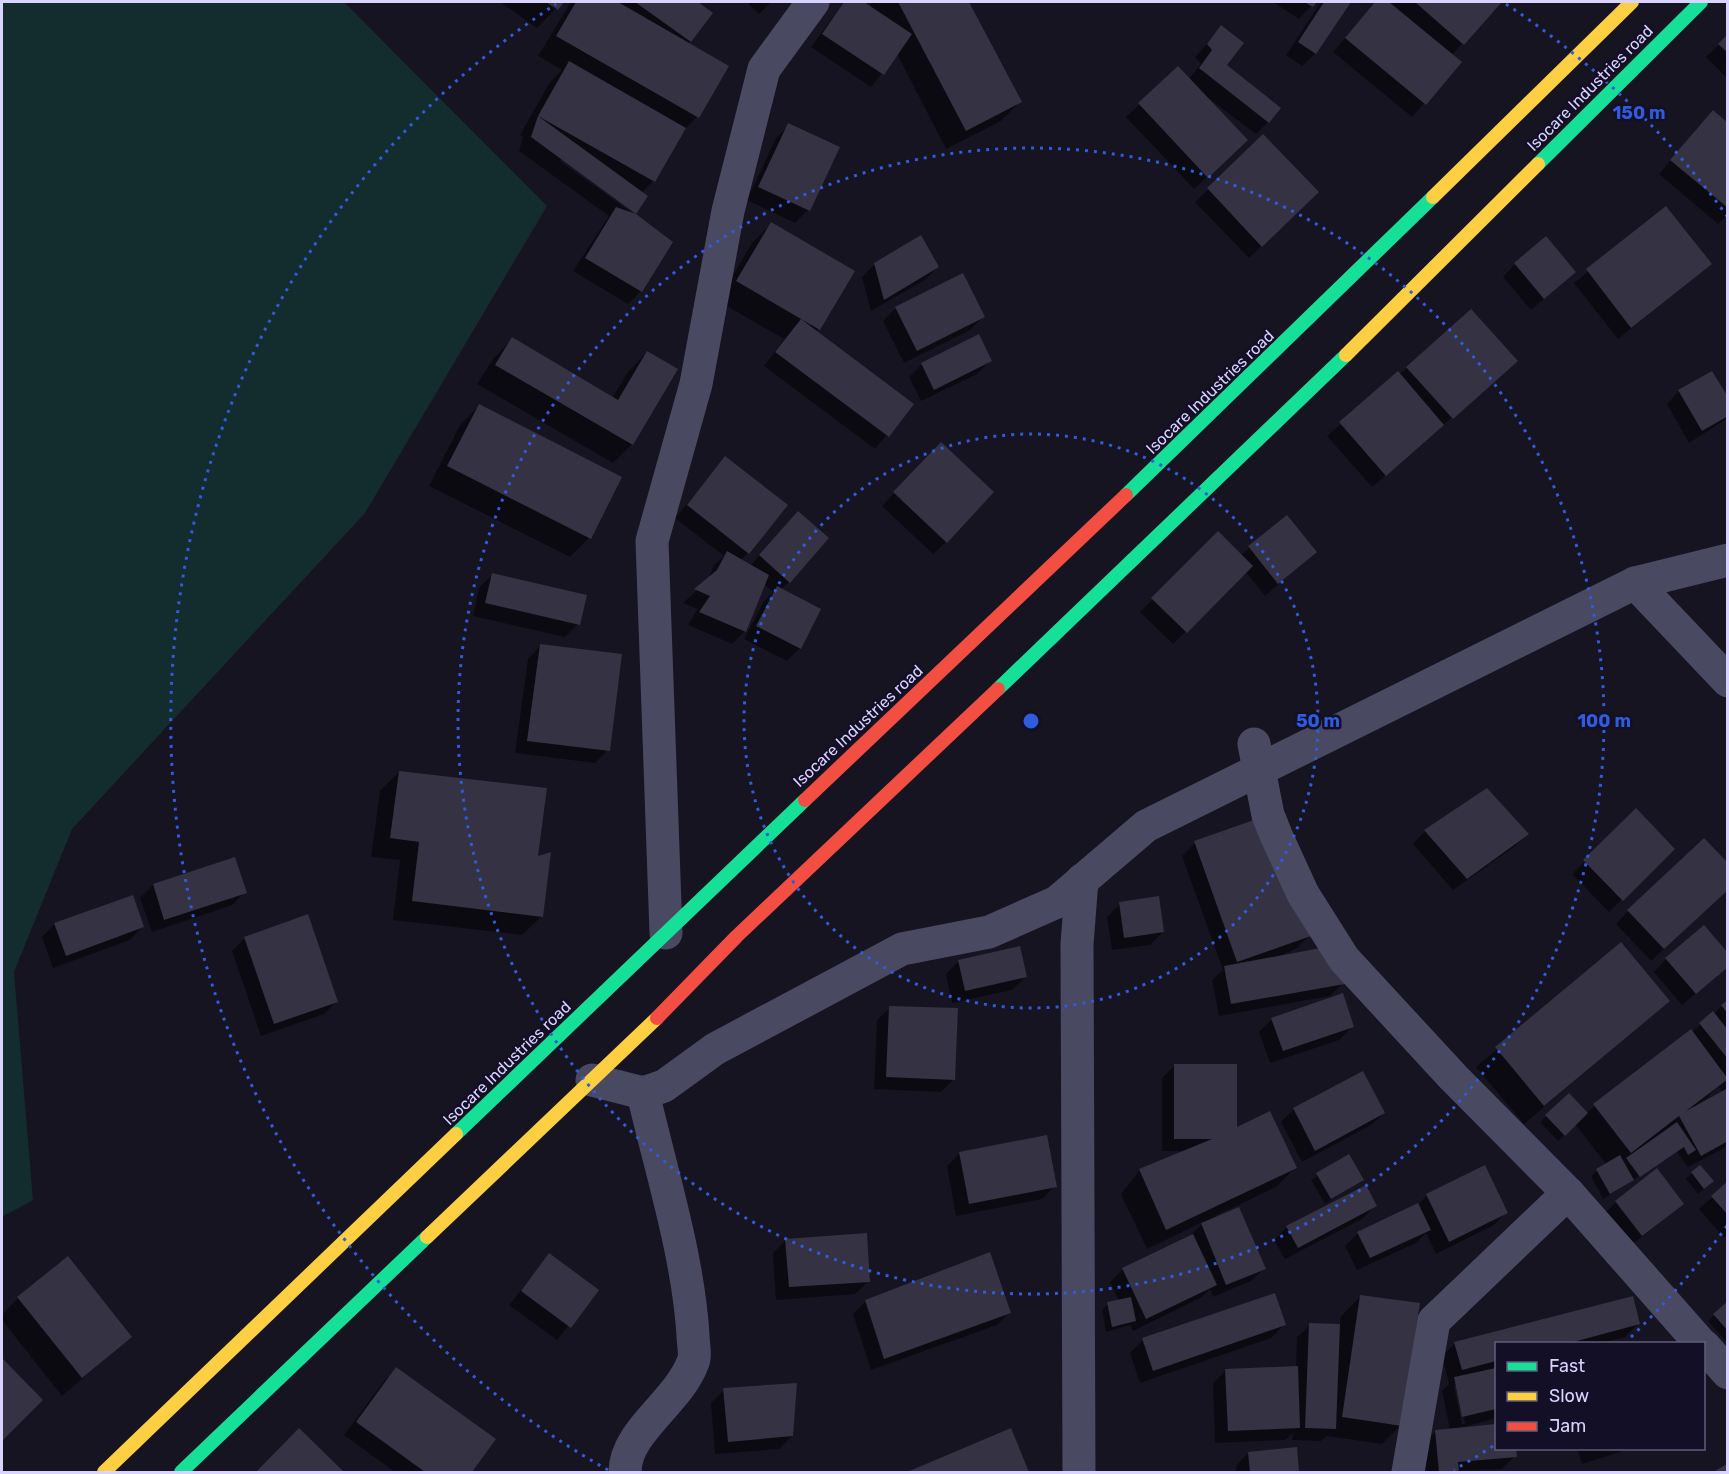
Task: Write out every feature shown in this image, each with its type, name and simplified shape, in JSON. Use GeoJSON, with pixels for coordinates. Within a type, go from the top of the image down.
{"type":"FeatureCollection","features":[{"type":"Feature","properties":{"kind":"street"},"geometry":{"type":"LineString","coordinates":[[666,933],[652,541],[696,384],[728,211],[765,69],[813,2]]}},
{"type":"Feature","properties":{"kind":"street","name":"Isocare Industries road"},"geometry":{"type":"LineString","coordinates":[[104,1473],[666,933],[1237,398],[1632,2]]}},
{"type":"Feature","properties":{"kind":"street","name":"Isocare Industries road"},"geometry":{"type":"LineString","coordinates":[[181,1473],[592,1080],[746,928],[1269,431],[1701,2]]}},
{"type":"Feature","properties":{"kind":"street"},"geometry":{"type":"LineString","coordinates":[[1255,416],[1269,431]]}},
{"type":"Feature","properties":{"kind":"street"},"geometry":{"type":"LineString","coordinates":[[592,1080],[643,1093],[664,1086],[715,1049],[902,949],[989,932],[1057,902],[1146,826],[1257,757],[1635,584],[1728,560]]}},
{"type":"Feature","properties":{"kind":"street"},"geometry":{"type":"LineString","coordinates":[[1635,584],[1728,681]]}},
{"type":"Feature","properties":{"kind":"street"},"geometry":{"type":"LineString","coordinates":[[1257,757],[1268,814],[1276,835],[1303,894],[1344,959],[1453,1077],[1568,1193],[1699,1342]]}},
{"type":"Feature","properties":{"kind":"street"},"geometry":{"type":"LineString","coordinates":[[1079,1473],[1077,944],[1082,880]]}},
{"type":"Feature","properties":{"kind":"street"},"geometry":{"type":"LineString","coordinates":[[625,1473],[625,1457],[647,1425],[680,1390],[694,1360],[691,1300],[643,1093]]}},
{"type":"Feature","properties":{"kind":"street"},"geometry":{"type":"LineString","coordinates":[[1408,1473],[1434,1321],[1568,1193]]}},
{"type":"Feature","properties":{"kind":"street"},"geometry":{"type":"LineString","coordinates":[[1705,1348],[1728,1373]]}},
{"type":"Feature","properties":{"kind":"green space"},"geometry":{"type":"Polygon","coordinates":[[[2,2],[344,2],[547,206],[365,513],[72,829],[14,972],[33,1200],[2,1217],[2,2]]]}},
{"type":"Feature","properties":{"kind":"building"},"geometry":{"type":"Polygon","coordinates":[[[546,2],[564,2],[558,10],[546,2]]]}},
{"type":"Feature","properties":{"kind":"building"},"geometry":{"type":"Polygon","coordinates":[[[576,2],[618,2],[729,66],[699,118],[556,36],[576,2]]]}},
{"type":"Feature","properties":{"kind":"building"},"geometry":{"type":"Polygon","coordinates":[[[635,2],[698,2],[713,13],[691,42],[635,2]]]}},
{"type":"Feature","properties":{"kind":"building"},"geometry":{"type":"Polygon","coordinates":[[[844,2],[864,2],[912,34],[884,75],[822,34],[844,2]]]}},
{"type":"Feature","properties":{"kind":"building"},"geometry":{"type":"Polygon","coordinates":[[[898,2],[969,2],[1022,102],[966,131],[898,2]]]}},
{"type":"Feature","properties":{"kind":"building"},"geometry":{"type":"Polygon","coordinates":[[[1304,2],[1317,2],[1313,7],[1304,2]]]}},
{"type":"Feature","properties":{"kind":"building"},"geometry":{"type":"Polygon","coordinates":[[[1324,2],[1351,2],[1316,54],[1298,42],[1324,2]]]}},
{"type":"Feature","properties":{"kind":"building"},"geometry":{"type":"Polygon","coordinates":[[[1375,2],[1389,2],[1462,62],[1426,105],[1345,38],[1375,2]]]}},
{"type":"Feature","properties":{"kind":"building"},"geometry":{"type":"Polygon","coordinates":[[[1415,2],[1499,2],[1501,3],[1464,45],[1415,2]]]}},
{"type":"Feature","properties":{"kind":"building"},"geometry":{"type":"Polygon","coordinates":[[[1221,25],[1244,43],[1227,65],[1281,108],[1269,123],[1199,68],[1212,50],[1207,44],[1221,25]]]}},
{"type":"Feature","properties":{"kind":"building"},"geometry":{"type":"Polygon","coordinates":[[[1728,34],[1728,53],[1718,44],[1728,34]]]}},
{"type":"Feature","properties":{"kind":"building"},"geometry":{"type":"Polygon","coordinates":[[[569,61],[686,128],[655,182],[538,116],[569,61]]]}},
{"type":"Feature","properties":{"kind":"building"},"geometry":{"type":"Polygon","coordinates":[[[1178,66],[1248,140],[1208,178],[1138,103],[1178,66]]]}},
{"type":"Feature","properties":{"kind":"building"},"geometry":{"type":"Polygon","coordinates":[[[1713,110],[1728,123],[1728,208],[1670,160],[1713,110]]]}},
{"type":"Feature","properties":{"kind":"building"},"geometry":{"type":"Polygon","coordinates":[[[538,116],[648,196],[636,214],[531,137],[538,116]]]}},
{"type":"Feature","properties":{"kind":"building"},"geometry":{"type":"Polygon","coordinates":[[[788,123],[840,147],[810,211],[758,187],[788,123]]]}},
{"type":"Feature","properties":{"kind":"building"},"geometry":{"type":"Polygon","coordinates":[[[1263,134],[1319,192],[1262,247],[1207,188],[1263,134]]]}},
{"type":"Feature","properties":{"kind":"building"},"geometry":{"type":"Polygon","coordinates":[[[1666,206],[1712,264],[1631,328],[1586,269],[1666,206]]]}},
{"type":"Feature","properties":{"kind":"building"},"geometry":{"type":"Polygon","coordinates":[[[616,207],[636,214],[673,242],[642,292],[585,258],[616,207]]]}},
{"type":"Feature","properties":{"kind":"building"},"geometry":{"type":"Polygon","coordinates":[[[771,222],[855,271],[820,330],[736,281],[771,222]]]}},
{"type":"Feature","properties":{"kind":"building"},"geometry":{"type":"Polygon","coordinates":[[[921,235],[939,267],[884,300],[874,263],[921,235]]]}},
{"type":"Feature","properties":{"kind":"building"},"geometry":{"type":"Polygon","coordinates":[[[1546,236],[1576,272],[1544,299],[1514,263],[1546,236]]]}},
{"type":"Feature","properties":{"kind":"building"},"geometry":{"type":"Polygon","coordinates":[[[963,273],[985,317],[917,351],[895,307],[963,273]]]}},
{"type":"Feature","properties":{"kind":"building"},"geometry":{"type":"Polygon","coordinates":[[[1471,309],[1518,361],[1453,419],[1406,367],[1471,309]]]}},
{"type":"Feature","properties":{"kind":"building"},"geometry":{"type":"Polygon","coordinates":[[[801,319],[914,404],[889,437],[775,352],[801,319]]]}},
{"type":"Feature","properties":{"kind":"building"},"geometry":{"type":"Polygon","coordinates":[[[979,334],[992,361],[934,390],[921,363],[979,334]]]}},
{"type":"Feature","properties":{"kind":"building"},"geometry":{"type":"Polygon","coordinates":[[[512,337],[618,400],[647,351],[678,369],[633,445],[495,365],[512,337]]]}},
{"type":"Feature","properties":{"kind":"building"},"geometry":{"type":"Polygon","coordinates":[[[1398,371],[1444,425],[1386,476],[1339,422],[1398,371]]]}},
{"type":"Feature","properties":{"kind":"building"},"geometry":{"type":"Polygon","coordinates":[[[1712,371],[1728,397],[1728,416],[1702,431],[1678,390],[1712,371]]]}},
{"type":"Feature","properties":{"kind":"building"},"geometry":{"type":"Polygon","coordinates":[[[479,404],[622,477],[591,539],[447,466],[479,404]]]}},
{"type":"Feature","properties":{"kind":"building"},"geometry":{"type":"Polygon","coordinates":[[[941,442],[994,492],[947,543],[893,492],[941,442]]]}},
{"type":"Feature","properties":{"kind":"building"},"geometry":{"type":"Polygon","coordinates":[[[725,456],[788,505],[749,554],[687,505],[725,456]]]}},
{"type":"Feature","properties":{"kind":"building"},"geometry":{"type":"Polygon","coordinates":[[[798,511],[829,538],[790,583],[759,555],[798,511]]]}},
{"type":"Feature","properties":{"kind":"building"},"geometry":{"type":"Polygon","coordinates":[[[1287,515],[1317,552],[1278,584],[1248,546],[1287,515]]]}},
{"type":"Feature","properties":{"kind":"building"},"geometry":{"type":"Polygon","coordinates":[[[1218,531],[1253,566],[1187,633],[1151,598],[1218,531]]]}},
{"type":"Feature","properties":{"kind":"building"},"geometry":{"type":"Polygon","coordinates":[[[727,551],[769,575],[746,632],[699,612],[710,596],[694,589],[717,570],[727,551]]]}},
{"type":"Feature","properties":{"kind":"building"},"geometry":{"type":"Polygon","coordinates":[[[492,573],[587,595],[580,625],[485,603],[492,573]]]}},
{"type":"Feature","properties":{"kind":"building"},"geometry":{"type":"Polygon","coordinates":[[[777,586],[821,609],[801,649],[756,626],[777,586]]]}},
{"type":"Feature","properties":{"kind":"building"},"geometry":{"type":"Polygon","coordinates":[[[540,644],[622,654],[610,751],[527,741],[540,644]]]}},
{"type":"Feature","properties":{"kind":"building"},"geometry":{"type":"Polygon","coordinates":[[[399,771],[547,788],[538,856],[551,852],[543,917],[412,901],[419,842],[390,838],[399,771]]]}},
{"type":"Feature","properties":{"kind":"building"},"geometry":{"type":"Polygon","coordinates":[[[1487,788],[1529,834],[1467,879],[1424,830],[1487,788]]]}},
{"type":"Feature","properties":{"kind":"building"},"geometry":{"type":"Polygon","coordinates":[[[1636,808],[1675,849],[1623,901],[1583,860],[1636,808]]]}},
{"type":"Feature","properties":{"kind":"building"},"geometry":{"type":"Polygon","coordinates":[[[1268,815],[1311,936],[1237,962],[1194,841],[1268,815]]]}},
{"type":"Feature","properties":{"kind":"building"},"geometry":{"type":"Polygon","coordinates":[[[1704,838],[1728,863],[1728,890],[1664,949],[1627,910],[1704,838]]]}},
{"type":"Feature","properties":{"kind":"building"},"geometry":{"type":"Polygon","coordinates":[[[235,857],[247,893],[164,920],[153,884],[235,857]]]}},
{"type":"Feature","properties":{"kind":"building"},"geometry":{"type":"Polygon","coordinates":[[[133,895],[144,927],[66,956],[54,923],[133,895]]]}},
{"type":"Feature","properties":{"kind":"building"},"geometry":{"type":"Polygon","coordinates":[[[1159,896],[1164,932],[1124,938],[1119,902],[1159,896]]]}},
{"type":"Feature","properties":{"kind":"building"},"geometry":{"type":"Polygon","coordinates":[[[308,914],[338,1002],[274,1024],[244,937],[308,914]]]}},
{"type":"Feature","properties":{"kind":"building"},"geometry":{"type":"Polygon","coordinates":[[[1704,925],[1728,953],[1728,967],[1696,994],[1665,958],[1704,925]]]}},
{"type":"Feature","properties":{"kind":"building"},"geometry":{"type":"Polygon","coordinates":[[[1621,942],[1670,1001],[1544,1106],[1495,1047],[1621,942]]]}},
{"type":"Feature","properties":{"kind":"building"},"geometry":{"type":"Polygon","coordinates":[[[1337,945],[1345,984],[1231,1004],[1224,966],[1337,945]]]}},
{"type":"Feature","properties":{"kind":"building"},"geometry":{"type":"Polygon","coordinates":[[[1020,946],[1027,977],[965,991],[958,960],[1020,946]]]}},
{"type":"Feature","properties":{"kind":"building"},"geometry":{"type":"Polygon","coordinates":[[[1343,993],[1354,1027],[1283,1051],[1271,1018],[1343,993]]]}},
{"type":"Feature","properties":{"kind":"building"},"geometry":{"type":"Polygon","coordinates":[[[1728,1000],[1728,1014],[1721,1005],[1728,1000]]]}},
{"type":"Feature","properties":{"kind":"building"},"geometry":{"type":"Polygon","coordinates":[[[889,1006],[958,1008],[955,1080],[886,1077],[889,1006]]]}},
{"type":"Feature","properties":{"kind":"building"},"geometry":{"type":"Polygon","coordinates":[[[1713,1011],[1728,1030],[1728,1059],[1699,1023],[1713,1011]]]}},
{"type":"Feature","properties":{"kind":"building"},"geometry":{"type":"Polygon","coordinates":[[[1691,1029],[1728,1079],[1686,1111],[1728,1088],[1728,1141],[1701,1156],[1679,1116],[1631,1153],[1593,1104],[1691,1029]]]}},
{"type":"Feature","properties":{"kind":"building"},"geometry":{"type":"Polygon","coordinates":[[[1174,1064],[1237,1064],[1237,1127],[1270,1111],[1297,1168],[1166,1230],[1139,1169],[1212,1139],[1174,1139],[1174,1064]]]}},
{"type":"Feature","properties":{"kind":"building"},"geometry":{"type":"Polygon","coordinates":[[[1363,1071],[1385,1113],[1315,1151],[1293,1108],[1363,1071]]]}},
{"type":"Feature","properties":{"kind":"building"},"geometry":{"type":"Polygon","coordinates":[[[1569,1093],[1588,1113],[1565,1136],[1545,1115],[1569,1093]]]}},
{"type":"Feature","properties":{"kind":"building"},"geometry":{"type":"Polygon","coordinates":[[[1677,1122],[1696,1150],[1688,1155],[1684,1147],[1640,1177],[1626,1158],[1677,1122]]]}},
{"type":"Feature","properties":{"kind":"building"},"geometry":{"type":"Polygon","coordinates":[[[1047,1135],[1057,1187],[969,1204],[959,1152],[1047,1135]]]}},
{"type":"Feature","properties":{"kind":"building"},"geometry":{"type":"Polygon","coordinates":[[[1349,1154],[1364,1180],[1331,1199],[1316,1173],[1349,1154]]]}},
{"type":"Feature","properties":{"kind":"building"},"geometry":{"type":"Polygon","coordinates":[[[1620,1155],[1634,1180],[1610,1194],[1596,1169],[1620,1155]]]}},
{"type":"Feature","properties":{"kind":"building"},"geometry":{"type":"Polygon","coordinates":[[[1485,1165],[1508,1213],[1449,1242],[1426,1194],[1485,1165]]]}},
{"type":"Feature","properties":{"kind":"building"},"geometry":{"type":"Polygon","coordinates":[[[1700,1165],[1714,1181],[1704,1189],[1691,1172],[1700,1165]]]}},
{"type":"Feature","properties":{"kind":"building"},"geometry":{"type":"Polygon","coordinates":[[[1657,1168],[1684,1204],[1642,1236],[1615,1201],[1657,1168]]]}},
{"type":"Feature","properties":{"kind":"building"},"geometry":{"type":"Polygon","coordinates":[[[1728,1181],[1728,1215],[1711,1196],[1728,1181]]]}},
{"type":"Feature","properties":{"kind":"building"},"geometry":{"type":"Polygon","coordinates":[[[1366,1185],[1377,1206],[1298,1248],[1286,1226],[1366,1185]]]}},
{"type":"Feature","properties":{"kind":"building"},"geometry":{"type":"Polygon","coordinates":[[[1418,1203],[1431,1230],[1370,1258],[1357,1232],[1418,1203]]]}},
{"type":"Feature","properties":{"kind":"building"},"geometry":{"type":"Polygon","coordinates":[[[1239,1207],[1266,1269],[1226,1285],[1201,1223],[1239,1207]]]}},
{"type":"Feature","properties":{"kind":"building"},"geometry":{"type":"Polygon","coordinates":[[[867,1233],[870,1282],[789,1287],[785,1239],[867,1233]]]}},
{"type":"Feature","properties":{"kind":"building"},"geometry":{"type":"Polygon","coordinates":[[[1193,1234],[1217,1285],[1146,1319],[1122,1268],[1193,1234]]]}},
{"type":"Feature","properties":{"kind":"building"},"geometry":{"type":"Polygon","coordinates":[[[990,1252],[1011,1313],[884,1359],[865,1300],[990,1252]]]}},
{"type":"Feature","properties":{"kind":"building"},"geometry":{"type":"Polygon","coordinates":[[[549,1253],[599,1290],[571,1328],[521,1291],[549,1253]]]}},
{"type":"Feature","properties":{"kind":"building"},"geometry":{"type":"Polygon","coordinates":[[[68,1256],[132,1337],[82,1378],[17,1297],[68,1256]]]}},
{"type":"Feature","properties":{"kind":"building"},"geometry":{"type":"Polygon","coordinates":[[[1275,1293],[1286,1325],[1153,1371],[1142,1338],[1275,1293]]]}},
{"type":"Feature","properties":{"kind":"building"},"geometry":{"type":"Polygon","coordinates":[[[1360,1295],[1420,1303],[1402,1426],[1342,1417],[1360,1295]]]}},
{"type":"Feature","properties":{"kind":"building"},"geometry":{"type":"Polygon","coordinates":[[[1633,1296],[1640,1324],[1573,1342],[1495,1342],[1495,1361],[1462,1370],[1454,1342],[1633,1296]]]}},
{"type":"Feature","properties":{"kind":"building"},"geometry":{"type":"Polygon","coordinates":[[[1131,1297],[1136,1321],[1112,1327],[1107,1302],[1131,1297]]]}},
{"type":"Feature","properties":{"kind":"building"},"geometry":{"type":"Polygon","coordinates":[[[1728,1301],[1728,1331],[1713,1314],[1728,1301]]]}},
{"type":"Feature","properties":{"kind":"building"},"geometry":{"type":"Polygon","coordinates":[[[1309,1323],[1340,1324],[1336,1429],[1305,1428],[1309,1323]]]}},
{"type":"Feature","properties":{"kind":"building"},"geometry":{"type":"Polygon","coordinates":[[[2,1358],[43,1400],[2,1441],[2,1358]]]}},
{"type":"Feature","properties":{"kind":"building"},"geometry":{"type":"Polygon","coordinates":[[[1298,1366],[1300,1428],[1228,1431],[1225,1369],[1298,1366]]]}},
{"type":"Feature","properties":{"kind":"building"},"geometry":{"type":"Polygon","coordinates":[[[396,1367],[496,1439],[472,1472],[425,1472],[356,1422],[396,1367]]]}},
{"type":"Feature","properties":{"kind":"building"},"geometry":{"type":"Polygon","coordinates":[[[1495,1368],[1495,1409],[1462,1417],[1454,1377],[1495,1368]]]}},
{"type":"Feature","properties":{"kind":"building"},"geometry":{"type":"Polygon","coordinates":[[[797,1383],[793,1436],[728,1442],[723,1388],[797,1383]]]}},
{"type":"Feature","properties":{"kind":"building"},"geometry":{"type":"Polygon","coordinates":[[[1495,1424],[1495,1450],[1516,1450],[1517,1457],[1458,1462],[1459,1472],[1439,1472],[1435,1430],[1495,1424]]]}},
{"type":"Feature","properties":{"kind":"building"},"geometry":{"type":"Polygon","coordinates":[[[299,1428],[344,1472],[256,1472],[299,1428]]]}},
{"type":"Feature","properties":{"kind":"building"},"geometry":{"type":"Polygon","coordinates":[[[1011,1428],[1029,1472],[907,1472],[1011,1428]]]}},
{"type":"Feature","properties":{"kind":"building"},"geometry":{"type":"Polygon","coordinates":[[[1297,1447],[1299,1472],[1250,1472],[1248,1452],[1297,1447]]]}},
{"type":"Feature","properties":{"kind":"building"},"geometry":{"type":"Polygon","coordinates":[[[1727,1464],[1728,1472],[1713,1472],[1727,1464]]]}},
{"type":"Feature","properties":{"kind":"traffic: fast"},"geometry":{"type":"LineString","coordinates":[[1538,164],[1701,2]]}},
{"type":"Feature","properties":{"kind":"traffic: fast"},"geometry":{"type":"LineString","coordinates":[[1126,495],[1433,197]]}},
{"type":"Feature","properties":{"kind":"traffic: fast"},"geometry":{"type":"LineString","coordinates":[[998,689],[1346,355]]}},
{"type":"Feature","properties":{"kind":"traffic: fast"},"geometry":{"type":"LineString","coordinates":[[456,1134],[805,800]]}},
{"type":"Feature","properties":{"kind":"traffic: fast"},"geometry":{"type":"LineString","coordinates":[[181,1472],[427,1237]]}},
{"type":"Feature","properties":{"kind":"traffic: slow"},"geometry":{"type":"LineString","coordinates":[[1433,197],[1632,2]]}},
{"type":"Feature","properties":{"kind":"traffic: slow"},"geometry":{"type":"LineString","coordinates":[[1346,355],[1538,164]]}},
{"type":"Feature","properties":{"kind":"traffic: slow"},"geometry":{"type":"LineString","coordinates":[[427,1237],[657,1018]]}},
{"type":"Feature","properties":{"kind":"traffic: slow"},"geometry":{"type":"LineString","coordinates":[[104,1472],[456,1134]]}},
{"type":"Feature","properties":{"kind":"traffic: jam"},"geometry":{"type":"LineString","coordinates":[[805,800],[1126,495]]}},
{"type":"Feature","properties":{"kind":"traffic: jam"},"geometry":{"type":"LineString","coordinates":[[657,1018],[737,936],[998,689]]}}]}
